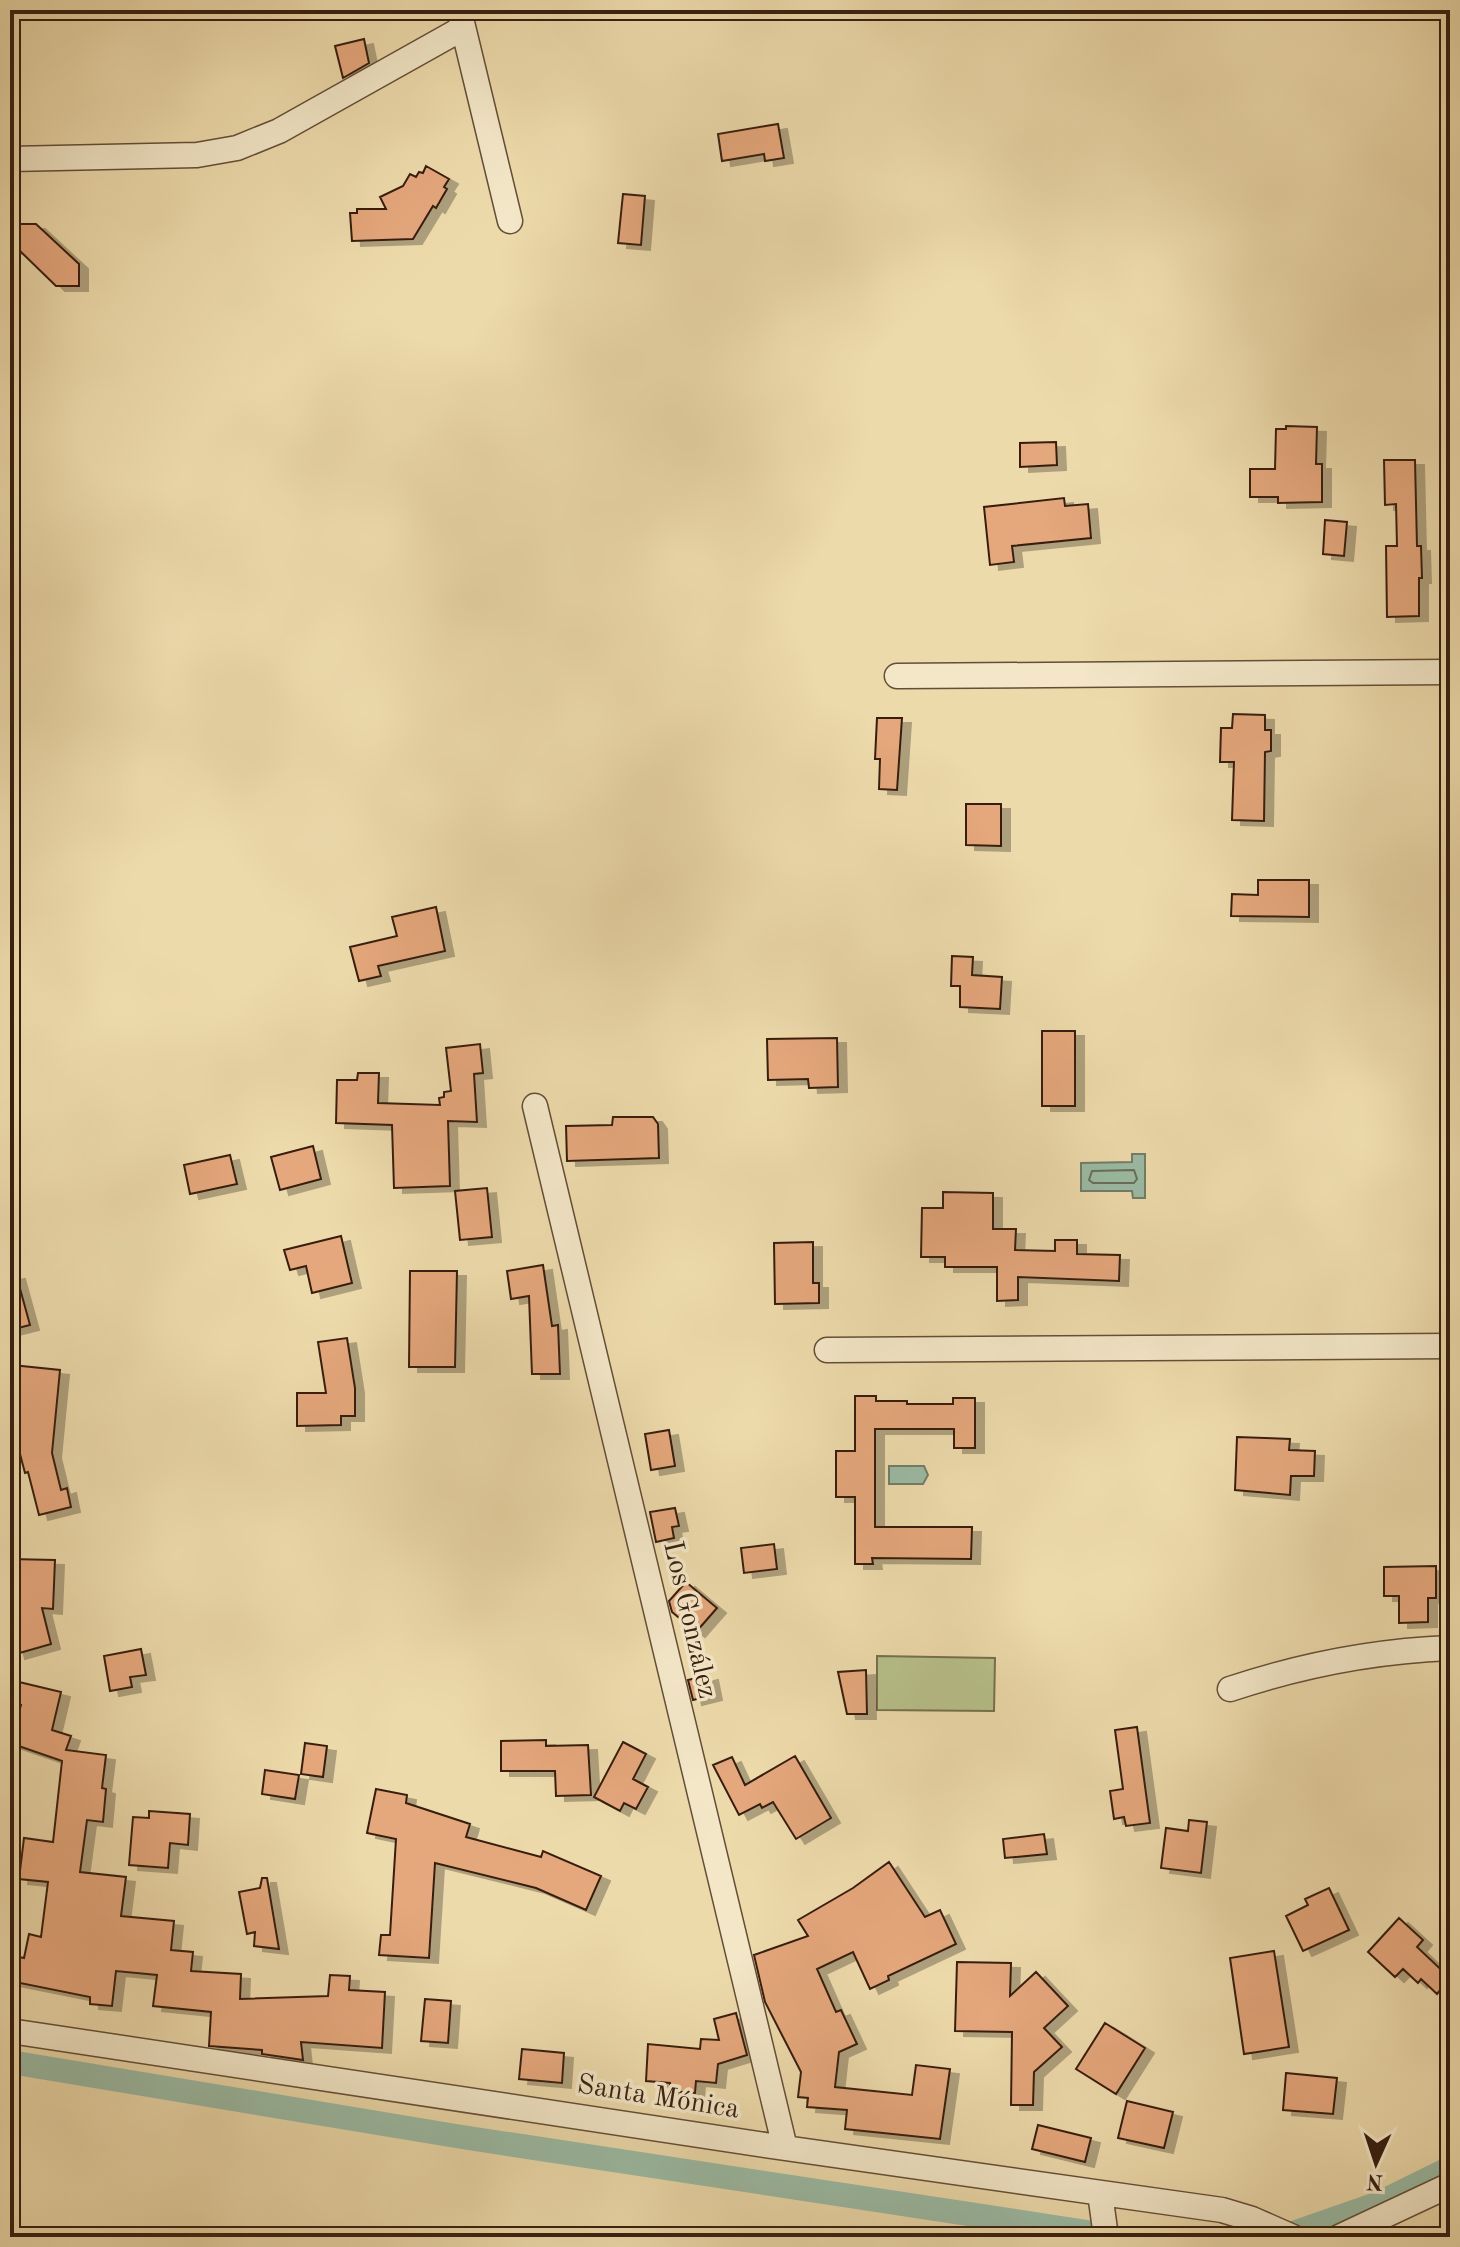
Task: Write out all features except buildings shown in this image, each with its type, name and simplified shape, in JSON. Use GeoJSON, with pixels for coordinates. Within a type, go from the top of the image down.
{"type":"FeatureCollection","features":[{"type":"Feature","properties":{"kind":"street"},"geometry":{"type":"LineString","coordinates":[[10,159],[197,155],[237,148],[279,131],[461,19],[510,221]]}},
{"type":"Feature","properties":{"kind":"street"},"geometry":{"type":"LineString","coordinates":[[897,676],[1450,672]]}},
{"type":"Feature","properties":{"kind":"street","name":"Los González"},"geometry":{"type":"LineString","coordinates":[[535,1106],[785,2148]]}},
{"type":"Feature","properties":{"kind":"street"},"geometry":{"type":"LineString","coordinates":[[827,1350],[1450,1346]]}},
{"type":"Feature","properties":{"kind":"street"},"geometry":{"type":"LineString","coordinates":[[1230,1689],[1324,1662],[1373,1654],[1450,1648]]}},
{"type":"Feature","properties":{"kind":"street","name":"Santa Mónica"},"geometry":{"type":"LineString","coordinates":[[10,2031],[785,2148],[1222,2210],[1293,2237]]}},
{"type":"Feature","properties":{"kind":"street"},"geometry":{"type":"LineString","coordinates":[[1339,2237],[1450,2185]]}},
{"type":"Feature","properties":{"kind":"street"},"geometry":{"type":"LineString","coordinates":[[1100,2193],[1106,2237]]}},
{"type":"Feature","properties":{"kind":"shaded area"},"geometry":{"type":"Polygon","coordinates":[[[877,1656],[995,1658],[994,1711],[877,1710],[877,1656]]]}},
{"type":"Feature","properties":{"kind":"water"},"geometry":{"type":"Polygon","coordinates":[[[1132,1154],[1145,1154],[1145,1198],[1133,1198],[1132,1191],[1081,1191],[1081,1163],[1132,1162],[1132,1154]]]}},
{"type":"Feature","properties":{"kind":"water"},"geometry":{"type":"Polygon","coordinates":[[[889,1466],[924,1466],[928,1475],[923,1484],[889,1484],[889,1466]]]}},
{"type":"Feature","properties":{"kind":"waterway"},"geometry":{"type":"LineString","coordinates":[[10,2062],[462,2137],[1087,2232]]}},
{"type":"Feature","properties":{"kind":"waterway"},"geometry":{"type":"LineString","coordinates":[[1293,2233],[1379,2203],[1450,2168]]}}]}
